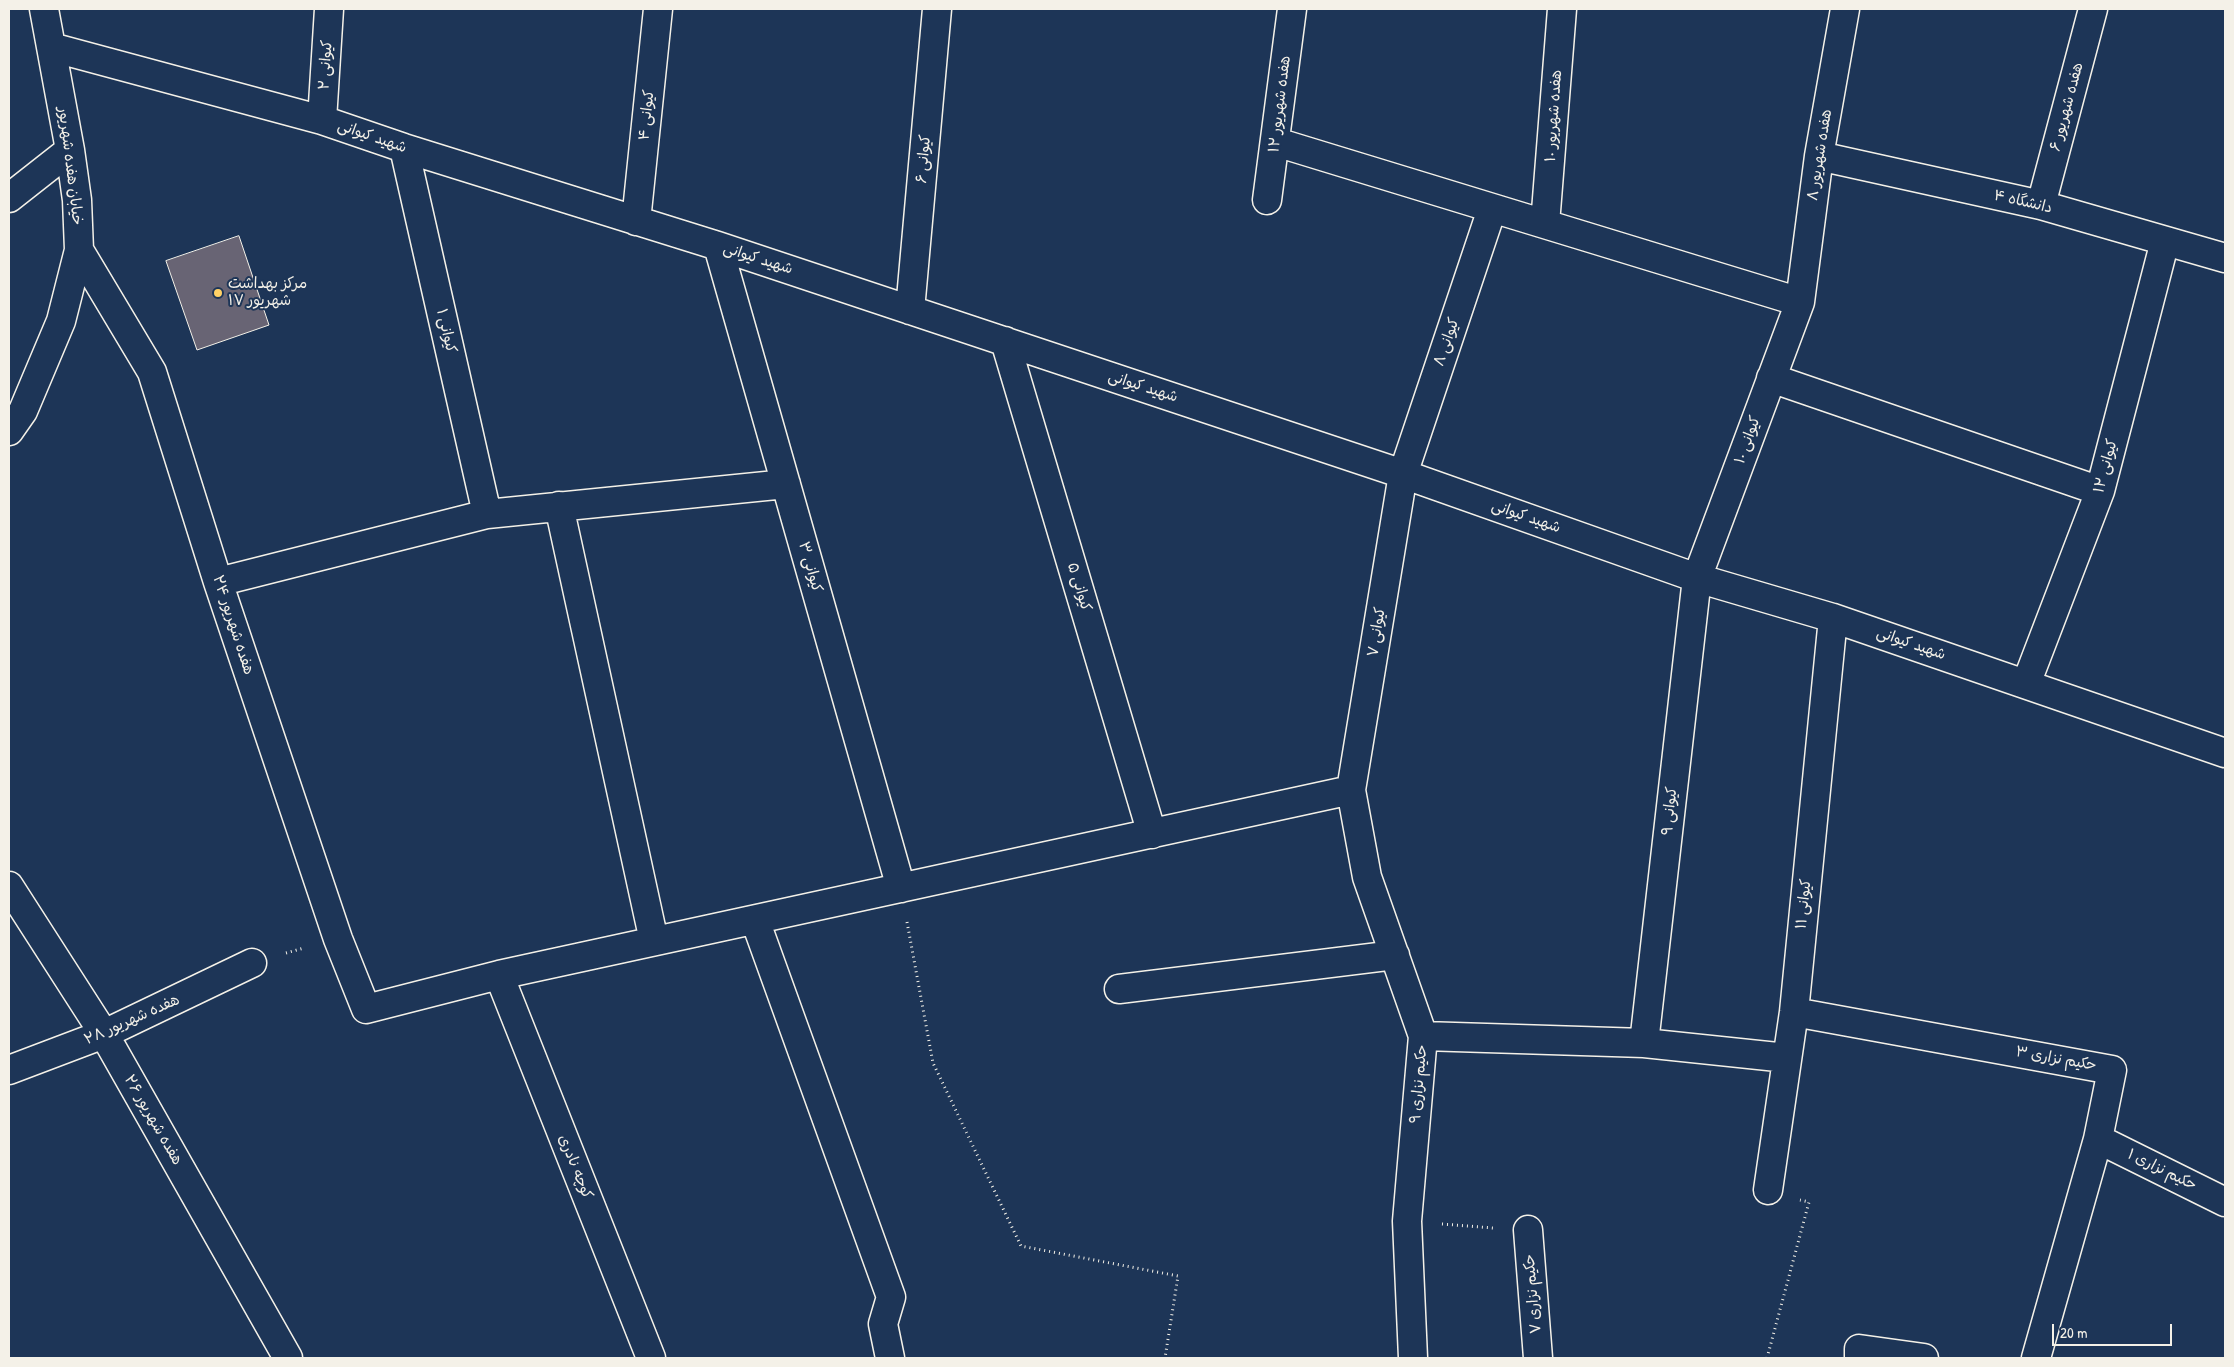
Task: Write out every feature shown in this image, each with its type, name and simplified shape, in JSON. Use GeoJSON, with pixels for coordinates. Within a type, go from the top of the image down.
{"type":"FeatureCollection","features":[{"type":"Feature","properties":{"kind":"street","name":"خیابان هفده شهریور"},"geometry":{"type":"LineString","coordinates":[[9,431],[23,411],[61,321],[79,250],[77,200],[70,150],[44,9]]}},
{"type":"Feature","properties":{"kind":"street","name":"کیوانی ۲"},"geometry":{"type":"LineString","coordinates":[[322,120],[329,9]]}},
{"type":"Feature","properties":{"kind":"street","name":"کیوانی ۴"},"geometry":{"type":"LineString","coordinates":[[636,221],[658,9]]}},
{"type":"Feature","properties":{"kind":"street","name":"کیوانی ۶"},"geometry":{"type":"LineString","coordinates":[[910,310],[937,9]]}},
{"type":"Feature","properties":{"kind":"street","name":"هفده شهریور ۱۲"},"geometry":{"type":"LineString","coordinates":[[1268,200],[1292,9]]}},
{"type":"Feature","properties":{"kind":"street","name":"هفده شهریور ۱۰"},"geometry":{"type":"LineString","coordinates":[[1545,224],[1562,9]]}},
{"type":"Feature","properties":{"kind":"street","name":"هفده شهریور ۸"},"geometry":{"type":"LineString","coordinates":[[1800,302],[1819,156],[1845,9]]}},
{"type":"Feature","properties":{"kind":"street","name":"هفده شهریور ۶"},"geometry":{"type":"LineString","coordinates":[[2041,205],[2093,9]]}},
{"type":"Feature","properties":{"kind":"street","name":"شهید کیوانی"},"geometry":{"type":"LineString","coordinates":[[52,47],[322,120],[404,148],[718,246],[1403,474],[1697,578],[1833,618],[2225,753]]}},
{"type":"Feature","properties":{"kind":"street"},"geometry":{"type":"LineString","coordinates":[[1276,142],[1800,302]]}},
{"type":"Feature","properties":{"kind":"street","name":"کیوانی ۱"},"geometry":{"type":"LineString","coordinates":[[404,148],[487,514]]}},
{"type":"Feature","properties":{"kind":"street"},"geometry":{"type":"LineString","coordinates":[[9,198],[70,150]]}},
{"type":"Feature","properties":{"kind":"street","name":"دانشگاه ۴"},"geometry":{"type":"LineString","coordinates":[[1819,156],[2041,205],[2225,258]]}},
{"type":"Feature","properties":{"kind":"street","name":"کیوانی ۸"},"geometry":{"type":"LineString","coordinates":[[1403,474],[1492,209]]}},
{"type":"Feature","properties":{"kind":"street","name":"کیوانی ۱۲"},"geometry":{"type":"LineString","coordinates":[[2026,684],[2100,491],[2165,241]]}},
{"type":"Feature","properties":{"kind":"street","name":"کیوانی ۳"},"geometry":{"type":"LineString","coordinates":[[718,246],[901,888]]}},
{"type":"Feature","properties":{"kind":"street","name":"هفده شهریور ۲۴"},"geometry":{"type":"LineString","coordinates":[[79,250],[152,372],[218,582],[338,939],[366,1009],[499,975]]}},
{"type":"Feature","properties":{"kind":"street","name":"کیوانی ۱۰"},"geometry":{"type":"LineString","coordinates":[[1697,578],[1800,302]]}},
{"type":"Feature","properties":{"kind":"street","name":"کیوانی ۵"},"geometry":{"type":"LineString","coordinates":[[1005,341],[1152,834]]}},
{"type":"Feature","properties":{"kind":"street"},"geometry":{"type":"LineString","coordinates":[[1771,378],[2100,491]]}},
{"type":"Feature","properties":{"kind":"street","name":"کیوانی ۷"},"geometry":{"type":"LineString","coordinates":[[1351,790],[1403,474]]}},
{"type":"Feature","properties":{"kind":"street"},"geometry":{"type":"LineString","coordinates":[[218,582],[487,514],[786,484]]}},
{"type":"Feature","properties":{"kind":"street"},"geometry":{"type":"LineString","coordinates":[[559,506],[654,942]]}},
{"type":"Feature","properties":{"kind":"street","name":"کیوانی ۹"},"geometry":{"type":"LineString","coordinates":[[1644,1044],[1697,578]]}},
{"type":"Feature","properties":{"kind":"street","name":"کیوانی ۱۱"},"geometry":{"type":"LineString","coordinates":[[1768,1190],[1794,1012],[1833,618]]}},
{"type":"Feature","properties":{"kind":"street"},"geometry":{"type":"LineString","coordinates":[[499,975],[1351,790]]}},
{"type":"Feature","properties":{"kind":"street","name":"حکیم نزاری ۹"},"geometry":{"type":"LineString","coordinates":[[1351,790],[1368,877],[1423,1036],[1407,1221],[1413,1358]]}},
{"type":"Feature","properties":{"kind":"street","name":"هفده شهریور ۲۶"},"geometry":{"type":"LineString","coordinates":[[9,886],[104,1034],[288,1358]]}},
{"type":"Feature","properties":{"kind":"street"},"geometry":{"type":"LineString","coordinates":[[755,920],[890,1297],[882,1324],[890,1358]]}},
{"type":"Feature","properties":{"kind":"street"},"geometry":{"type":"LineString","coordinates":[[1118,989],[1395,955]]}},
{"type":"Feature","properties":{"kind":"street","name":"هفده شهریور ۲۸"},"geometry":{"type":"LineString","coordinates":[[9,1070],[104,1034],[252,963]]}},
{"type":"Feature","properties":{"kind":"street","name":"کوچه نادری"},"geometry":{"type":"LineString","coordinates":[[499,975],[651,1358]]}},
{"type":"Feature","properties":{"kind":"street","name":"حکیم نزاری ۳"},"geometry":{"type":"LineString","coordinates":[[1794,1012],[2112,1070],[2098,1139],[2036,1358]]}},
{"type":"Feature","properties":{"kind":"street"},"geometry":{"type":"LineString","coordinates":[[1423,1036],[1644,1044],[1787,1058]]}},
{"type":"Feature","properties":{"kind":"street","name":"حکیم نزاری ۱"},"geometry":{"type":"LineString","coordinates":[[2098,1139],[2225,1202]]}},
{"type":"Feature","properties":{"kind":"street","name":"حکیم نزاری ۷"},"geometry":{"type":"LineString","coordinates":[[1528,1230],[1538,1358]]}},
{"type":"Feature","properties":{"kind":"street"},"geometry":{"type":"LineString","coordinates":[[1859,1358],[1859,1349],[1924,1358]]}},
{"type":"Feature","properties":{"kind":"path"},"geometry":{"type":"LineString","coordinates":[[901,888],[933,1063],[1021,1246],[1178,1276],[1165,1358]]}},
{"type":"Feature","properties":{"kind":"path"},"geometry":{"type":"LineString","coordinates":[[252,963],[338,939]]}},
{"type":"Feature","properties":{"kind":"path"},"geometry":{"type":"LineString","coordinates":[[1766,1358],[1809,1202],[1768,1190]]}},
{"type":"Feature","properties":{"kind":"path"},"geometry":{"type":"LineString","coordinates":[[1407,1221],[1528,1230]]}},
{"type":"Feature","properties":{"kind":"building","name":"مرکز بهداشت ۱۷ شهریور"},"geometry":{"type":"Polygon","coordinates":[[[239,236],[269,325],[197,350],[166,261],[239,236]]]}},
{"type":"Feature","properties":{"kind":"place","name":"مرکز بهداشت ۱۷ شهریور"},"geometry":{"type":"Point","coordinates":[218,293]}}]}
